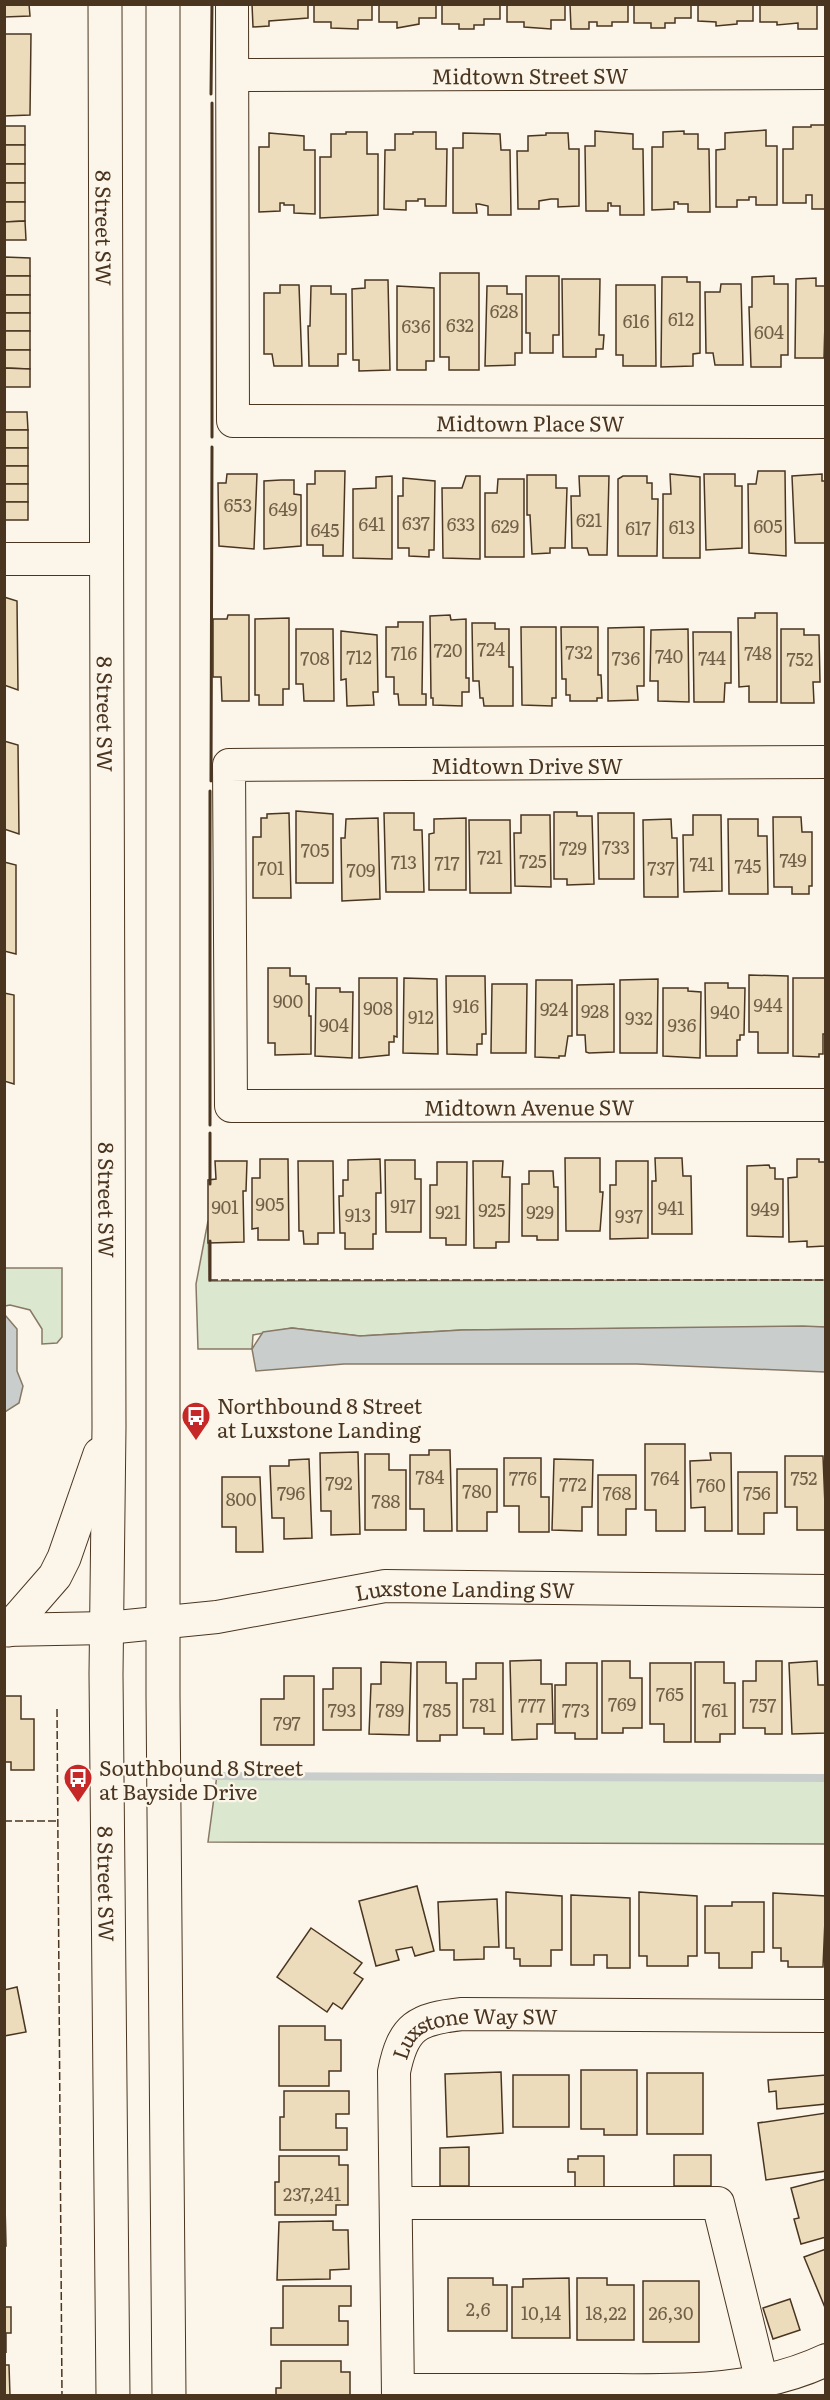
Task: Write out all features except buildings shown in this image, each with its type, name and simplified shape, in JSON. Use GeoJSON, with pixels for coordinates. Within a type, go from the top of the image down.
{"type":"FeatureCollection","features":[{"type":"Feature","properties":{"kind":"main road","name":"8 Street SW"},"geometry":{"type":"LineString","coordinates":[[105,4],[109,1427],[107,1628],[113,2396]]}},
{"type":"Feature","properties":{"kind":"main road"},"geometry":{"type":"LineString","coordinates":[[163,4],[164,1623],[169,2396]]}},
{"type":"Feature","properties":{"kind":"main road"},"geometry":{"type":"LineString","coordinates":[[6,1630],[55,1576],[60,1567],[109,1427]]}},
{"type":"Feature","properties":{"kind":"street"},"geometry":{"type":"LineString","coordinates":[[232,4],[233,75]]}},
{"type":"Feature","properties":{"kind":"street","name":"Midtown Street SW"},"geometry":{"type":"LineString","coordinates":[[233,75],[825,72]]}},
{"type":"Feature","properties":{"kind":"street","name":"Midtown Place SW"},"geometry":{"type":"LineString","coordinates":[[233,75],[233,421],[825,422]]}},
{"type":"Feature","properties":{"kind":"street"},"geometry":{"type":"LineString","coordinates":[[4,559],[107,559]]}},
{"type":"Feature","properties":{"kind":"street","name":"Midtown Drive SW"},"geometry":{"type":"LineString","coordinates":[[231,1106],[229,765],[825,762]]}},
{"type":"Feature","properties":{"kind":"street","name":"Midtown Avenue SW"},"geometry":{"type":"LineString","coordinates":[[231,1106],[825,1106]]}},
{"type":"Feature","properties":{"kind":"street","name":"Luxstone Landing SW"},"geometry":{"type":"LineString","coordinates":[[6,1630],[107,1628],[217,1617],[385,1586],[825,1591]]}},
{"type":"Feature","properties":{"kind":"street","name":"Luxstone Way SW"},"geometry":{"type":"LineString","coordinates":[[398,2393],[394,2072],[399,2047],[412,2028],[434,2017],[462,2014],[825,2016]]}},
{"type":"Feature","properties":{"kind":"street"},"geometry":{"type":"LineString","coordinates":[[396,2203],[718,2203],[762,2382]]}},
{"type":"Feature","properties":{"kind":"street"},"geometry":{"type":"LineString","coordinates":[[398,2393],[709,2390],[762,2382],[809,2368],[825,2360]]}},
{"type":"Feature","properties":{"kind":"green space"},"geometry":{"type":"Polygon","coordinates":[[[208,1221],[209,1281],[826,1280],[825,1327],[462,1330],[360,1336],[292,1328],[253,1335],[252,1349],[198,1349],[196,1284],[208,1221]]]}},
{"type":"Feature","properties":{"kind":"green space"},"geometry":{"type":"Polygon","coordinates":[[[5,1268],[62,1268],[62,1337],[57,1343],[42,1344],[42,1329],[30,1310],[5,1306],[5,1268]]]}},
{"type":"Feature","properties":{"kind":"green space"},"geometry":{"type":"Polygon","coordinates":[[[217,1775],[825,1777],[825,1844],[208,1842],[217,1775]]]}},
{"type":"Feature","properties":{"kind":"shaded area"},"geometry":{"type":"Polygon","coordinates":[[[5,1315],[17,1329],[17,1371],[23,1386],[19,1403],[5,1412],[5,1315]]]}},
{"type":"Feature","properties":{"kind":"shaded area"},"geometry":{"type":"Polygon","coordinates":[[[825,1327],[825,1372],[637,1364],[344,1364],[256,1371],[252,1349],[263,1332],[292,1328],[360,1336],[462,1330],[825,1327]]]}},
{"type":"Feature","properties":{"kind":"waterway"},"geometry":{"type":"LineString","coordinates":[[215,1776],[826,1778]]}},
{"type":"Feature","properties":{"kind":"fence"},"geometry":{"type":"LineString","coordinates":[[210,1280],[826,1280]]}},
{"type":"Feature","properties":{"kind":"fence"},"geometry":{"type":"LineString","coordinates":[[57,1709],[62,2396]]}},
{"type":"Feature","properties":{"kind":"fence"},"geometry":{"type":"LineString","coordinates":[[4,1821],[56,1821]]}},
{"type":"Feature","properties":{"kind":"wall"},"geometry":{"type":"LineString","coordinates":[[211,94],[212,4]]}},
{"type":"Feature","properties":{"kind":"wall"},"geometry":{"type":"LineString","coordinates":[[212,103],[212,437]]}},
{"type":"Feature","properties":{"kind":"wall"},"geometry":{"type":"LineString","coordinates":[[211,781],[212,447]]}},
{"type":"Feature","properties":{"kind":"wall"},"geometry":{"type":"LineString","coordinates":[[210,791],[210,1125]]}},
{"type":"Feature","properties":{"kind":"wall"},"geometry":{"type":"LineString","coordinates":[[210,1133],[210,1184]]}},
{"type":"Feature","properties":{"kind":"wall"},"geometry":{"type":"LineString","coordinates":[[210,1241],[210,1280]]}},
{"type":"Feature","properties":{"kind":"place","name":"Northbound 8 Street at Luxstone Landing"},"geometry":{"type":"Point","coordinates":[196,1442]}},
{"type":"Feature","properties":{"kind":"place","name":"Southbound 8 Street at Bayside Drive"},"geometry":{"type":"Point","coordinates":[78,1804]}}]}
